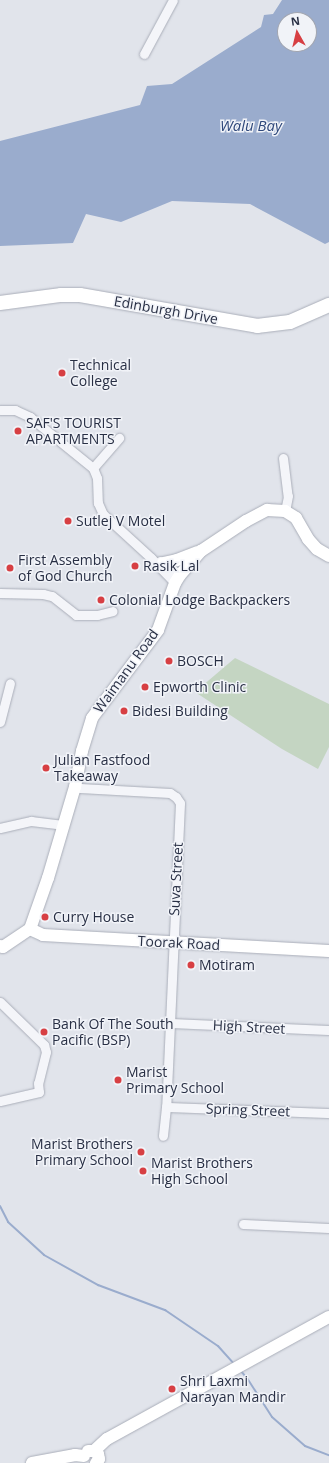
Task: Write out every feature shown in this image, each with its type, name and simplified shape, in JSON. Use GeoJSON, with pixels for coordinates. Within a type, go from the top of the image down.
{"type":"FeatureCollection","features":[{"type":"Feature","properties":{"kind":"highway","name":"Edinburgh Drive"},"geometry":{"type":"LineString","coordinates":[[0,303],[61,295],[80,295],[257,326],[290,322],[329,305]]}},
{"type":"Feature","properties":{"kind":"main road","name":"Waimanu Road"},"geometry":{"type":"LineString","coordinates":[[30,929],[48,878],[75,787],[82,751],[92,718],[158,630],[178,579],[201,551],[246,520],[267,510],[285,511]]}},
{"type":"Feature","properties":{"kind":"main road"},"geometry":{"type":"LineString","coordinates":[[285,511],[296,518],[308,539],[317,549],[329,556]]}},
{"type":"Feature","properties":{"kind":"main road"},"geometry":{"type":"LineString","coordinates":[[163,563],[177,560],[201,551]]}},
{"type":"Feature","properties":{"kind":"main road"},"geometry":{"type":"LineString","coordinates":[[1,947],[30,929]]}},
{"type":"Feature","properties":{"kind":"main road","name":"Toorak Road"},"geometry":{"type":"LineString","coordinates":[[30,929],[43,935],[329,951]]}},
{"type":"Feature","properties":{"kind":"main road"},"geometry":{"type":"LineString","coordinates":[[32,1463],[74,1455],[94,1459],[107,1439],[250,1359],[329,1317]]}},
{"type":"Feature","properties":{"kind":"street"},"geometry":{"type":"LineString","coordinates":[[144,54],[172,0]]}},
{"type":"Feature","properties":{"kind":"street"},"geometry":{"type":"LineString","coordinates":[[0,410],[15,410],[30,417],[93,468],[97,478],[98,504],[103,514],[151,558],[178,579]]}},
{"type":"Feature","properties":{"kind":"street"},"geometry":{"type":"LineString","coordinates":[[93,468],[119,438]]}},
{"type":"Feature","properties":{"kind":"street"},"geometry":{"type":"LineString","coordinates":[[283,458],[288,496],[285,511]]}},
{"type":"Feature","properties":{"kind":"street"},"geometry":{"type":"LineString","coordinates":[[151,558],[163,563],[178,579]]}},
{"type":"Feature","properties":{"kind":"street"},"geometry":{"type":"LineString","coordinates":[[0,593],[43,594],[52,596],[76,615],[97,615],[114,612]]}},
{"type":"Feature","properties":{"kind":"street"},"geometry":{"type":"LineString","coordinates":[[0,722],[10,683]]}},
{"type":"Feature","properties":{"kind":"street","name":"Suva Street"},"geometry":{"type":"LineString","coordinates":[[75,787],[170,793],[176,797],[180,803],[166,1107],[163,1136]]}},
{"type":"Feature","properties":{"kind":"street"},"geometry":{"type":"LineString","coordinates":[[0,828],[31,821],[63,825]]}},
{"type":"Feature","properties":{"kind":"street"},"geometry":{"type":"LineString","coordinates":[[0,1002],[44,1045],[46,1052],[38,1080],[39,1092],[0,1101]]}},
{"type":"Feature","properties":{"kind":"street","name":"High Street"},"geometry":{"type":"LineString","coordinates":[[170,1023],[329,1030]]}},
{"type":"Feature","properties":{"kind":"street","name":"Spring Street"},"geometry":{"type":"LineString","coordinates":[[166,1107],[329,1113]]}},
{"type":"Feature","properties":{"kind":"street"},"geometry":{"type":"LineString","coordinates":[[243,1224],[329,1228]]}},
{"type":"Feature","properties":{"kind":"green space"},"geometry":{"type":"Polygon","coordinates":[[[235,658],[329,704],[329,747],[318,769],[282,749],[195,692],[235,658]]]}},
{"type":"Feature","properties":{"kind":"water","name":"Walu Bay"},"geometry":{"type":"Polygon","coordinates":[[[282,0],[329,0],[329,242],[325,244],[250,204],[172,201],[121,222],[86,214],[73,243],[0,246],[0,141],[140,105],[147,86],[172,84],[261,27],[264,15],[273,14],[282,0]]]}},
{"type":"Feature","properties":{"kind":"waterway"},"geometry":{"type":"LineString","coordinates":[[0,1206],[8,1222],[44,1255],[98,1285],[165,1310],[218,1346],[234,1364]]}},
{"type":"Feature","properties":{"kind":"waterway"},"geometry":{"type":"LineString","coordinates":[[240,1370],[247,1378],[272,1417],[305,1446],[329,1455]]}},
{"type":"Feature","properties":{"kind":"place","name":"Technical College"},"geometry":{"type":"Point","coordinates":[62,373]}},
{"type":"Feature","properties":{"kind":"place","name":"SAF'S TOURIST APARTMENTS"},"geometry":{"type":"Point","coordinates":[18,431]}},
{"type":"Feature","properties":{"kind":"place","name":"Sutlej V Motel"},"geometry":{"type":"Point","coordinates":[68,521]}},
{"type":"Feature","properties":{"kind":"place","name":"Rasik Lal"},"geometry":{"type":"Point","coordinates":[135,566]}},
{"type":"Feature","properties":{"kind":"place","name":"First Assembly of God Church"},"geometry":{"type":"Point","coordinates":[10,568]}},
{"type":"Feature","properties":{"kind":"place","name":"Colonial Lodge Backpackers"},"geometry":{"type":"Point","coordinates":[101,600]}},
{"type":"Feature","properties":{"kind":"place","name":"BOSCH"},"geometry":{"type":"Point","coordinates":[169,661]}},
{"type":"Feature","properties":{"kind":"place","name":"Epworth Clinic"},"geometry":{"type":"Point","coordinates":[145,687]}},
{"type":"Feature","properties":{"kind":"place","name":"Bidesi Building"},"geometry":{"type":"Point","coordinates":[124,711]}},
{"type":"Feature","properties":{"kind":"place","name":"Julian Fastfood Takeaway"},"geometry":{"type":"Point","coordinates":[46,768]}},
{"type":"Feature","properties":{"kind":"place","name":"Curry House"},"geometry":{"type":"Point","coordinates":[45,917]}},
{"type":"Feature","properties":{"kind":"place","name":"Motiram"},"geometry":{"type":"Point","coordinates":[191,965]}},
{"type":"Feature","properties":{"kind":"place","name":"Bank Of The South Pacific (BSP)"},"geometry":{"type":"Point","coordinates":[44,1032]}},
{"type":"Feature","properties":{"kind":"place","name":"Marist Primary School"},"geometry":{"type":"Point","coordinates":[118,1080]}},
{"type":"Feature","properties":{"kind":"place","name":"Marist Brothers Primary School"},"geometry":{"type":"Point","coordinates":[141,1152]}},
{"type":"Feature","properties":{"kind":"place","name":"Marist Brothers High School"},"geometry":{"type":"Point","coordinates":[143,1171]}},
{"type":"Feature","properties":{"kind":"place","name":"Shri Laxmi Narayan Mandir"},"geometry":{"type":"Point","coordinates":[172,1389]}}]}
